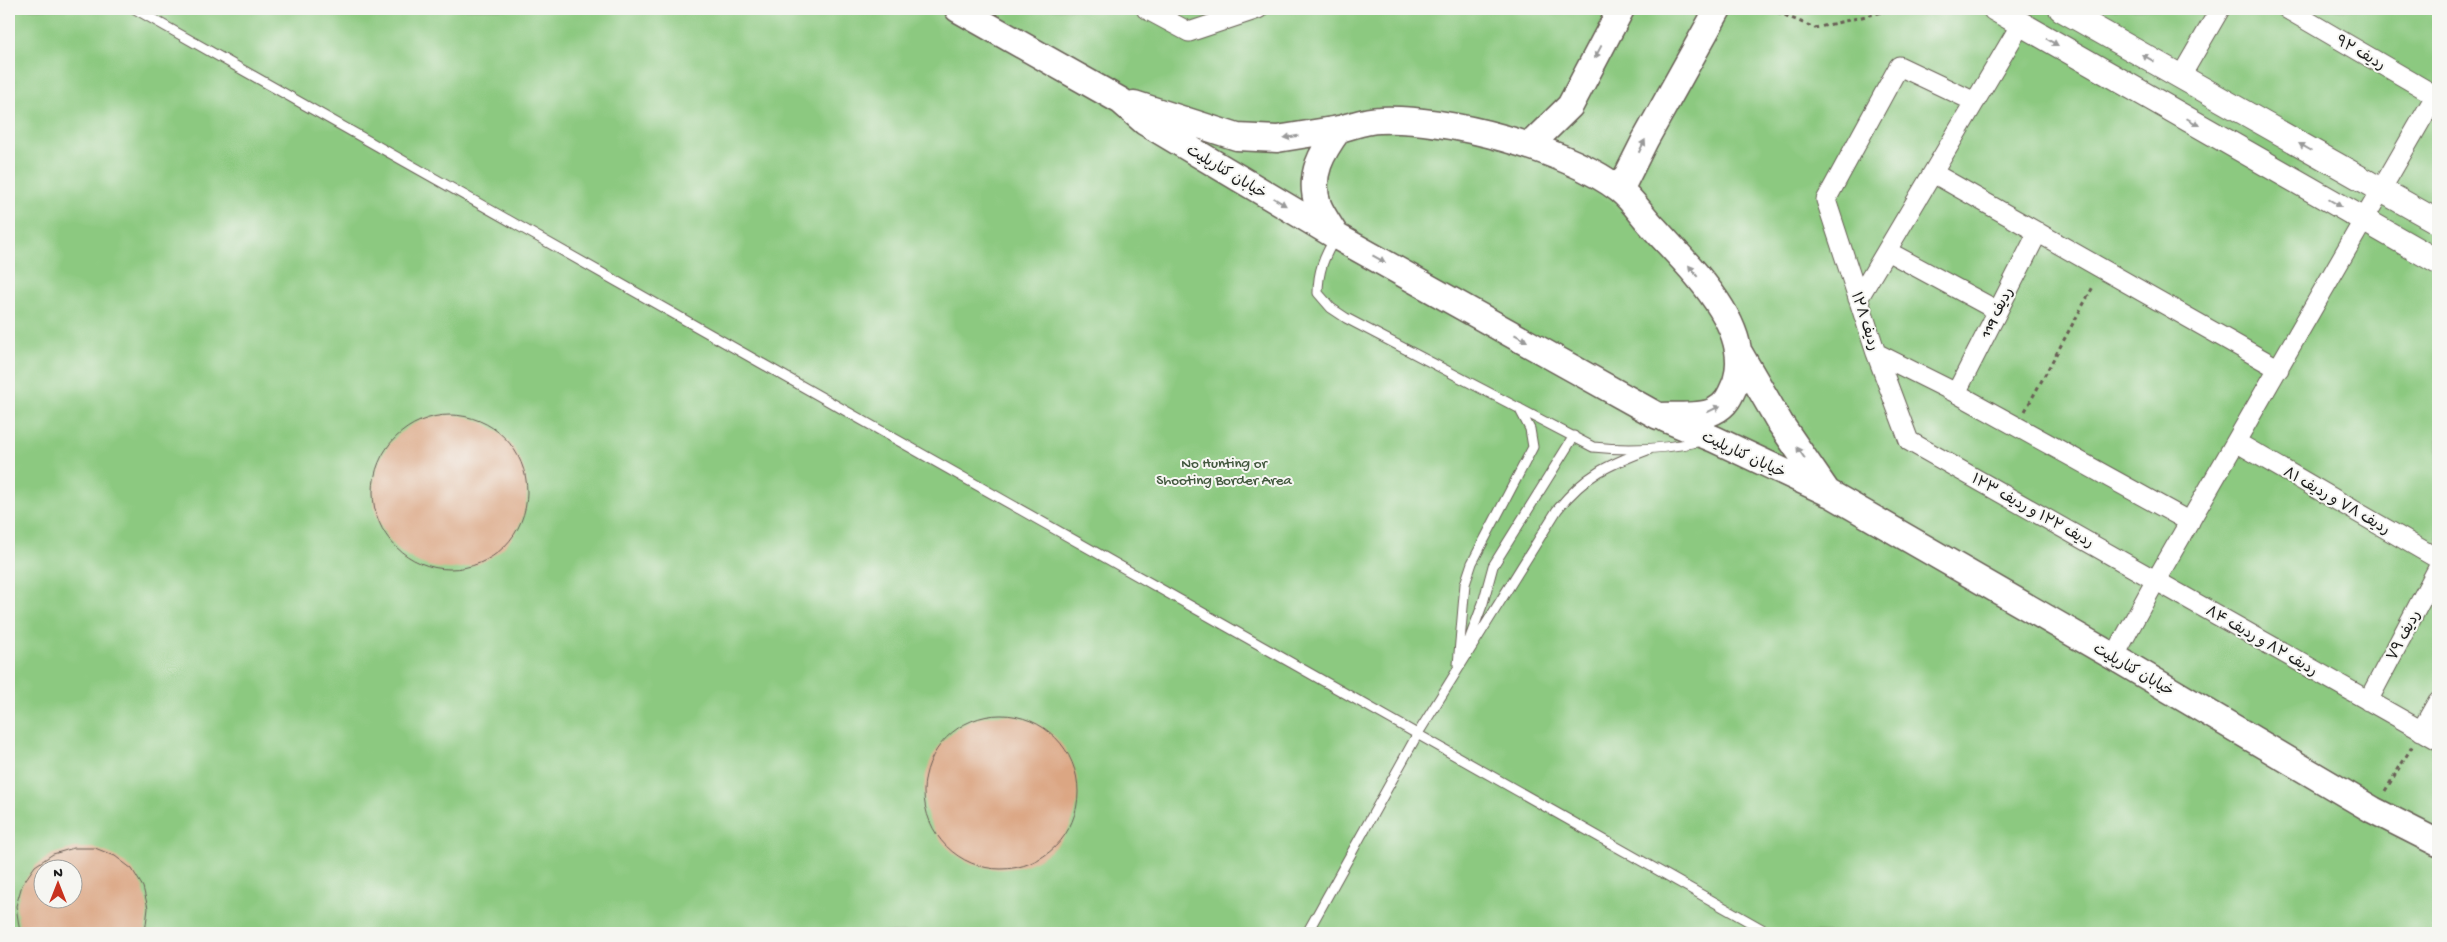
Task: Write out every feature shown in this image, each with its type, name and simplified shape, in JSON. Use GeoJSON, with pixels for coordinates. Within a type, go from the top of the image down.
{"type":"FeatureCollection","features":[{"type":"Feature","properties":{"kind":"main road","name":"خیابان کنارپلیت"},"geometry":{"type":"LineString","coordinates":[[958,9],[1121,101],[1145,122],[1336,236],[1658,416],[1714,439],[1829,493],[2114,657],[2373,810],[2438,843]]}},
{"type":"Feature","properties":{"kind":"main road"},"geometry":{"type":"LineString","coordinates":[[1530,145],[1570,106],[1621,9]]}},
{"type":"Feature","properties":{"kind":"main road"},"geometry":{"type":"LineString","coordinates":[[1620,190],[1645,140],[1718,9]]}},
{"type":"Feature","properties":{"kind":"main road","name":"خیابان کنارپلیت"},"geometry":{"type":"LineString","coordinates":[[1121,101],[1238,137],[1277,139],[1339,129],[1379,120],[1429,123],[1530,145],[1581,167],[1620,190],[1692,268],[1724,312],[1740,354],[1780,423],[1829,493]]}},
{"type":"Feature","properties":{"kind":"main road"},"geometry":{"type":"LineString","coordinates":[[1336,236],[1318,205],[1316,190],[1317,168],[1321,154],[1339,129]]}},
{"type":"Feature","properties":{"kind":"main road"},"geometry":{"type":"LineString","coordinates":[[1658,416],[1714,412],[1730,399],[1738,376],[1740,354]]}},
{"type":"Feature","properties":{"kind":"street"},"geometry":{"type":"LineString","coordinates":[[1146,9],[1189,32],[1258,9]]}},
{"type":"Feature","properties":{"kind":"street"},"geometry":{"type":"LineString","coordinates":[[1995,9],[2438,262]]}},
{"type":"Feature","properties":{"kind":"street"},"geometry":{"type":"LineString","coordinates":[[2061,9],[2438,222]]}},
{"type":"Feature","properties":{"kind":"street"},"geometry":{"type":"LineString","coordinates":[[2181,76],[2220,9]]}},
{"type":"Feature","properties":{"kind":"street","name":"ردیف ۹۲"},"geometry":{"type":"LineString","coordinates":[[2286,9],[2437,94]]}},
{"type":"Feature","properties":{"kind":"street"},"geometry":{"type":"LineString","coordinates":[[1858,299],[2021,24]]}},
{"type":"Feature","properties":{"kind":"street","name":"ردیف ۱۲۸"},"geometry":{"type":"LineString","coordinates":[[1909,441],[1876,353],[1826,200],[1899,66],[1975,102]]}},
{"type":"Feature","properties":{"kind":"street"},"geometry":{"type":"LineString","coordinates":[[2114,657],[2156,580],[2437,94]]}},
{"type":"Feature","properties":{"kind":"street"},"geometry":{"type":"LineString","coordinates":[[1933,173],[2278,369]]}},
{"type":"Feature","properties":{"kind":"street","name":"ردیف 119"},"geometry":{"type":"LineString","coordinates":[[1956,393],[1996,310],[2038,232]]}},
{"type":"Feature","properties":{"kind":"street"},"geometry":{"type":"LineString","coordinates":[[1887,251],[1996,310]]}},
{"type":"Feature","properties":{"kind":"street"},"geometry":{"type":"LineString","coordinates":[[1876,353],[1956,393],[2190,522]]}},
{"type":"Feature","properties":{"kind":"street","name":"ردیف ۱۲۲ و ردیف ۱۲۳"},"geometry":{"type":"LineString","coordinates":[[1909,441],[2156,580]]}},
{"type":"Feature","properties":{"kind":"street","name":"ردیف ۷۸ و ردیف ۸۱"},"geometry":{"type":"LineString","coordinates":[[2236,442],[2438,559]]}},
{"type":"Feature","properties":{"kind":"street","name":"ردیف ۷۹"},"geometry":{"type":"LineString","coordinates":[[2368,701],[2438,568]]}},
{"type":"Feature","properties":{"kind":"street","name":"ردیف ۸۲ و ردیف ۸۴"},"geometry":{"type":"LineString","coordinates":[[2156,580],[2438,740]]}},
{"type":"Feature","properties":{"kind":"street"},"geometry":{"type":"LineString","coordinates":[[2421,731],[2438,701]]}},
{"type":"Feature","properties":{"kind":"lane"},"geometry":{"type":"LineString","coordinates":[[135,9],[1769,933]]}},
{"type":"Feature","properties":{"kind":"lane"},"geometry":{"type":"LineString","coordinates":[[1336,236],[1323,258],[1318,275],[1318,293],[1331,308],[1346,318],[1594,447],[1615,450],[1650,448],[1684,445],[1714,439]]}},
{"type":"Feature","properties":{"kind":"lane"},"geometry":{"type":"LineString","coordinates":[[1458,670],[1465,584],[1470,570],[1533,447],[1530,428],[1519,408]]}},
{"type":"Feature","properties":{"kind":"lane"},"geometry":{"type":"LineString","coordinates":[[1458,670],[1483,604],[1493,566],[1574,436]]}},
{"type":"Feature","properties":{"kind":"lane"},"geometry":{"type":"LineString","coordinates":[[1308,933],[1417,735],[1543,531],[1571,493],[1586,479],[1611,463],[1650,448]]}},
{"type":"Feature","properties":{"kind":"path"},"geometry":{"type":"LineString","coordinates":[[1770,9],[1815,28],[1896,9]]}},
{"type":"Feature","properties":{"kind":"path"},"geometry":{"type":"LineString","coordinates":[[2016,427],[2103,269]]}},
{"type":"Feature","properties":{"kind":"path"},"geometry":{"type":"LineString","coordinates":[[2373,810],[2421,731]]}},
{"type":"Feature","properties":{"kind":"green space","name":"No Hunting or Shooting Border Area"},"geometry":{"type":"Polygon","coordinates":[[[9,9],[2438,9],[2438,933],[9,933],[9,9]]]}},
{"type":"Feature","properties":{"kind":"building"},"geometry":{"type":"Polygon","coordinates":[[[450,415],[480,420],[505,437],[522,462],[527,492],[522,522],[505,547],[480,564],[450,569],[420,564],[395,547],[378,522],[373,492],[378,462],[395,437],[420,420],[450,415]]]}},
{"type":"Feature","properties":{"kind":"building"},"geometry":{"type":"Polygon","coordinates":[[[1001,715],[1031,720],[1056,737],[1073,762],[1078,792],[1073,822],[1056,847],[1031,864],[1001,869],[971,864],[946,847],[929,822],[924,792],[929,762],[946,737],[971,720],[1001,715]]]}},
{"type":"Feature","properties":{"kind":"building"},"geometry":{"type":"Polygon","coordinates":[[[74,848],[95,848],[115,856],[132,869],[143,887],[148,908],[145,933],[20,933],[16,906],[22,885],[32,870],[32,910],[82,910],[82,860],[44,860],[53,854],[74,848]]]}}]}
